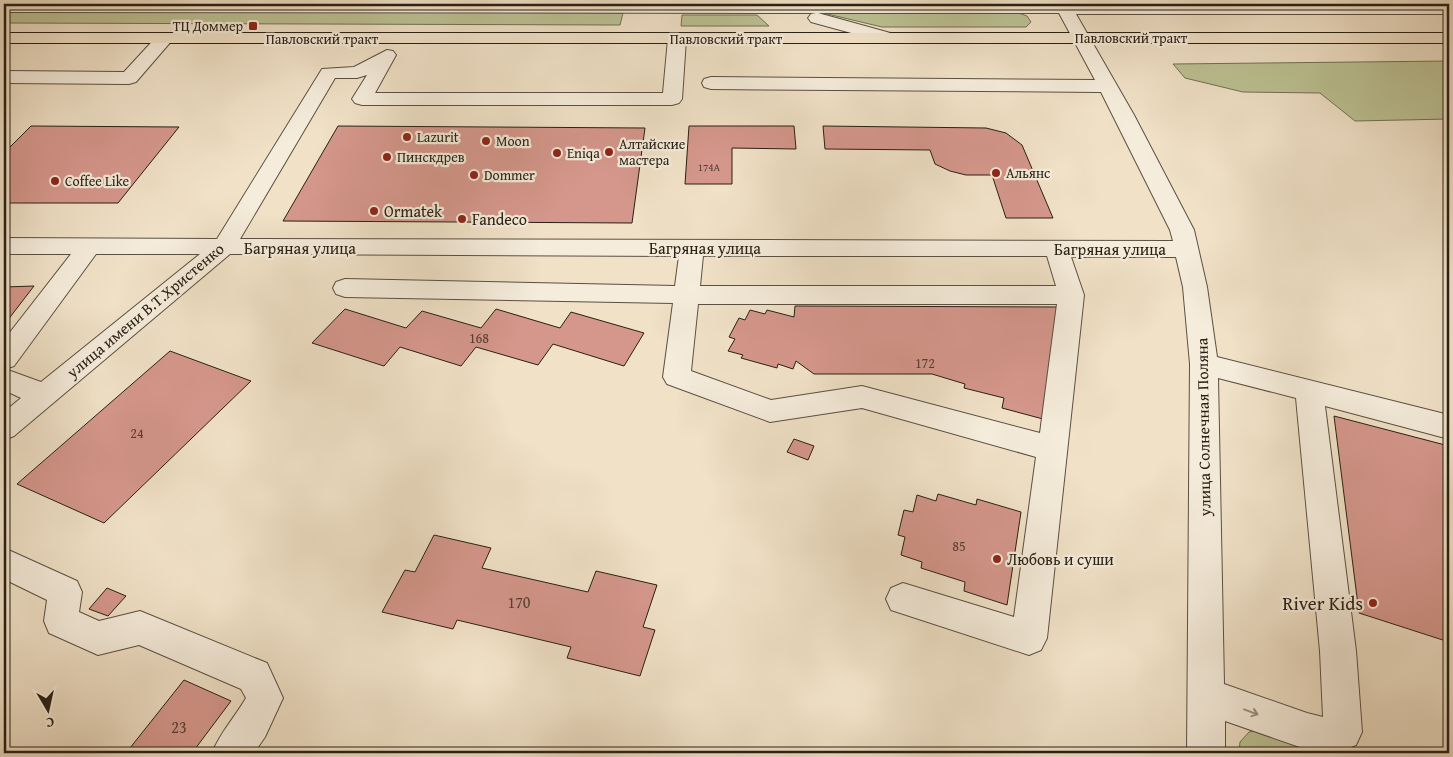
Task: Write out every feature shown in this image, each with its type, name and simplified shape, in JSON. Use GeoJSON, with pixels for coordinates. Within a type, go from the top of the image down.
{"type":"FeatureCollection","features":[{"type":"Feature","properties":{"kind":"main road","name":"Павловский тракт"},"geometry":{"type":"LineString","coordinates":[[4,38],[1449,38]]}},
{"type":"Feature","properties":{"kind":"street"},"geometry":{"type":"LineString","coordinates":[[4,7],[55,5],[1064,6],[1449,9]]}},
{"type":"Feature","properties":{"kind":"street"},"geometry":{"type":"LineString","coordinates":[[786,6],[888,38]]}},
{"type":"Feature","properties":{"kind":"street","name":"улица Солнечная Поляна"},"geometry":{"type":"LineString","coordinates":[[1064,6],[1164,191],[1182,230],[1195,287],[1204,364],[1206,753]]}},
{"type":"Feature","properties":{"kind":"street"},"geometry":{"type":"LineString","coordinates":[[4,77],[128,78],[165,38]]}},
{"type":"Feature","properties":{"kind":"street"},"geometry":{"type":"LineString","coordinates":[[396,39],[362,99],[672,99],[677,39]]}},
{"type":"Feature","properties":{"kind":"street","name":"улица имени В.Т.Христенко"},"geometry":{"type":"LineString","coordinates":[[4,428],[223,248],[329,73],[357,72],[385,59]]}},
{"type":"Feature","properties":{"kind":"street"},"geometry":{"type":"LineString","coordinates":[[711,83],[1108,86]]}},
{"type":"Feature","properties":{"kind":"street","name":"Багряная улица"},"geometry":{"type":"LineString","coordinates":[[4,246],[1187,249]]}},
{"type":"Feature","properties":{"kind":"street"},"geometry":{"type":"LineString","coordinates":[[4,359],[89,246]]}},
{"type":"Feature","properties":{"kind":"street"},"geometry":{"type":"LineString","coordinates":[[692,248],[677,377],[770,411],[862,398],[1053,450]]}},
{"type":"Feature","properties":{"kind":"street"},"geometry":{"type":"LineString","coordinates":[[903,599],[1029,638],[1071,295],[1057,249]]}},
{"type":"Feature","properties":{"kind":"street"},"geometry":{"type":"LineString","coordinates":[[345,288],[688,295],[1071,295]]}},
{"type":"Feature","properties":{"kind":"street"},"geometry":{"type":"LineString","coordinates":[[1204,364],[1449,427]]}},
{"type":"Feature","properties":{"kind":"street"},"geometry":{"type":"LineString","coordinates":[[4,379],[44,395]]}},
{"type":"Feature","properties":{"kind":"street"},"geometry":{"type":"LineString","coordinates":[[1205,696],[1306,732],[1330,737],[1343,732],[1341,694],[1310,392]]}},
{"type":"Feature","properties":{"kind":"street"},"geometry":{"type":"LineString","coordinates":[[4,563],[65,592],[61,621],[98,638],[140,628],[254,676],[265,698],[252,724],[231,753]]}},
{"type":"Feature","properties":{"kind":"green space"},"geometry":{"type":"Polygon","coordinates":[[[4,11],[623,13],[620,25],[4,23],[4,11]]]}},
{"type":"Feature","properties":{"kind":"green space"},"geometry":{"type":"Polygon","coordinates":[[[819,12],[1016,12],[1027,16],[1031,22],[1026,27],[882,27],[819,12]]]}},
{"type":"Feature","properties":{"kind":"green space"},"geometry":{"type":"Polygon","coordinates":[[[682,15],[757,15],[769,26],[681,26],[682,15]]]}},
{"type":"Feature","properties":{"kind":"green space"},"geometry":{"type":"Polygon","coordinates":[[[1449,61],[1449,119],[1355,121],[1320,93],[1243,92],[1185,78],[1173,64],[1449,61]]]}},
{"type":"Feature","properties":{"kind":"green space"},"geometry":{"type":"Polygon","coordinates":[[[1265,729],[1302,743],[1303,753],[1239,753],[1240,742],[1249,732],[1265,729]]]}},
{"type":"Feature","properties":{"kind":"building"},"geometry":{"type":"Polygon","coordinates":[[[31,126],[179,127],[118,203],[4,203],[4,153],[31,126]]]}},
{"type":"Feature","properties":{"kind":"building","name":"Dommer"},"geometry":{"type":"Polygon","coordinates":[[[338,126],[645,128],[632,223],[283,221],[338,126]]]}},
{"type":"Feature","properties":{"kind":"building"},"geometry":{"type":"Polygon","coordinates":[[[689,126],[794,126],[796,149],[732,148],[732,184],[685,184],[689,126]]]}},
{"type":"Feature","properties":{"kind":"building","name":"Альянс"},"geometry":{"type":"Polygon","coordinates":[[[823,126],[986,128],[1006,133],[1022,145],[1053,218],[1006,218],[992,175],[966,175],[950,171],[935,164],[930,150],[825,149],[823,126]]]}},
{"type":"Feature","properties":{"kind":"building"},"geometry":{"type":"Polygon","coordinates":[[[34,286],[4,325],[4,287],[34,286]]]}},
{"type":"Feature","properties":{"kind":"building"},"geometry":{"type":"Polygon","coordinates":[[[795,306],[1060,307],[1043,419],[1002,408],[1004,398],[964,388],[965,384],[932,374],[814,374],[796,361],[793,369],[778,364],[777,368],[741,358],[743,355],[728,351],[735,339],[729,337],[739,318],[745,320],[750,310],[765,314],[767,310],[794,317],[795,306]]]}},
{"type":"Feature","properties":{"kind":"building"},"geometry":{"type":"Polygon","coordinates":[[[345,309],[406,328],[422,311],[481,328],[496,309],[560,328],[571,312],[644,333],[624,366],[553,344],[538,365],[476,347],[461,366],[400,347],[384,366],[312,343],[345,309]]]}},
{"type":"Feature","properties":{"kind":"building"},"geometry":{"type":"Polygon","coordinates":[[[170,351],[251,381],[104,523],[17,484],[170,351]]]}},
{"type":"Feature","properties":{"kind":"building"},"geometry":{"type":"Polygon","coordinates":[[[1334,416],[1449,446],[1449,642],[1359,613],[1334,416]]]}},
{"type":"Feature","properties":{"kind":"building"},"geometry":{"type":"Polygon","coordinates":[[[794,439],[814,446],[808,460],[787,452],[794,439]]]}},
{"type":"Feature","properties":{"kind":"building"},"geometry":{"type":"Polygon","coordinates":[[[938,494],[976,505],[977,499],[1021,512],[1007,605],[964,591],[965,582],[921,568],[922,562],[901,555],[905,537],[898,535],[904,510],[913,512],[917,495],[936,501],[938,494]]]}},
{"type":"Feature","properties":{"kind":"building"},"geometry":{"type":"Polygon","coordinates":[[[434,535],[491,548],[482,568],[588,592],[596,571],[657,585],[643,627],[655,630],[640,676],[567,658],[571,647],[457,620],[453,629],[382,612],[405,570],[415,572],[434,535]]]}},
{"type":"Feature","properties":{"kind":"building"},"geometry":{"type":"Polygon","coordinates":[[[107,588],[126,596],[108,616],[89,609],[107,588]]]}},
{"type":"Feature","properties":{"kind":"building"},"geometry":{"type":"Polygon","coordinates":[[[184,680],[231,701],[192,753],[126,753],[184,680]]]}},
{"type":"Feature","properties":{"kind":"place","name":"ТЦ Доммер"},"geometry":{"type":"Point","coordinates":[253,26]}},
{"type":"Feature","properties":{"kind":"place","name":"Lazurit"},"geometry":{"type":"Point","coordinates":[407,137]}},
{"type":"Feature","properties":{"kind":"place","name":"Moon"},"geometry":{"type":"Point","coordinates":[486,141]}},
{"type":"Feature","properties":{"kind":"place","name":"Алтайские мастера"},"geometry":{"type":"Point","coordinates":[609,152]}},
{"type":"Feature","properties":{"kind":"place","name":"Eniqa"},"geometry":{"type":"Point","coordinates":[557,153]}},
{"type":"Feature","properties":{"kind":"place","name":"Пинскдрев"},"geometry":{"type":"Point","coordinates":[387,157]}},
{"type":"Feature","properties":{"kind":"place","name":"Альянс"},"geometry":{"type":"Point","coordinates":[996,173]}},
{"type":"Feature","properties":{"kind":"place","name":"Dommer"},"geometry":{"type":"Point","coordinates":[474,175]}},
{"type":"Feature","properties":{"kind":"place","name":"Coffee Like"},"geometry":{"type":"Point","coordinates":[55,181]}},
{"type":"Feature","properties":{"kind":"place","name":"Ormatek"},"geometry":{"type":"Point","coordinates":[374,211]}},
{"type":"Feature","properties":{"kind":"place","name":"Fandeco"},"geometry":{"type":"Point","coordinates":[462,219]}},
{"type":"Feature","properties":{"kind":"place","name":"Любовь и суши"},"geometry":{"type":"Point","coordinates":[997,559]}},
{"type":"Feature","properties":{"kind":"place","name":"River Kids"},"geometry":{"type":"Point","coordinates":[1373,603]}}]}
